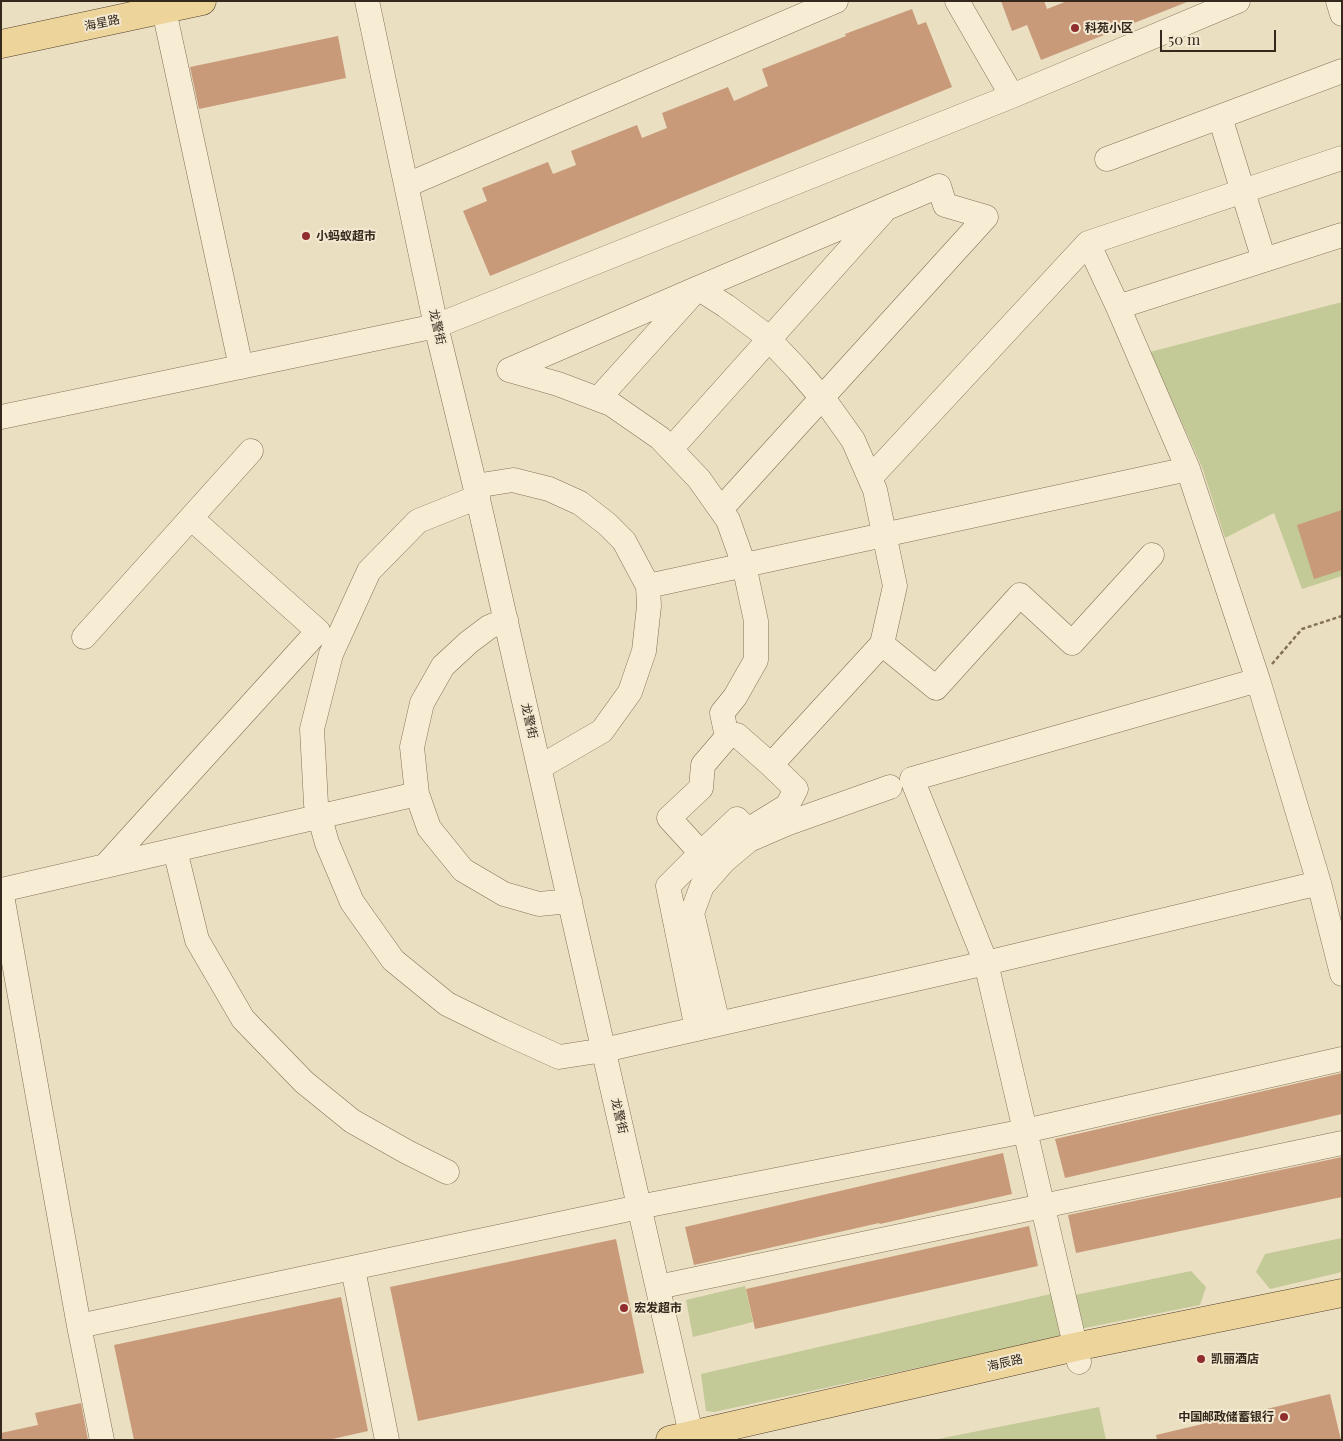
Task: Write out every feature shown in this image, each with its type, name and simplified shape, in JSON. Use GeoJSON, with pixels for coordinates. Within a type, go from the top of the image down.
{"type":"FeatureCollection","features":[{"type":"Feature","properties":{"kind":"main road","name":"海星路"},"geometry":{"type":"LineString","coordinates":[[1,44],[163,6],[202,1]]}},
{"type":"Feature","properties":{"kind":"main road","name":"海辰路"},"geometry":{"type":"LineString","coordinates":[[685,1438],[1077,1354],[1342,1293]]}},
{"type":"Feature","properties":{"kind":"main road","name":"海辰路"},"geometry":{"type":"LineString","coordinates":[[738,1440],[1077,1354],[1342,1310]]}},
{"type":"Feature","properties":{"kind":"street","name":"龙警街"},"geometry":{"type":"LineString","coordinates":[[368,1],[436,326],[540,767],[658,1287],[685,1438]]}},
{"type":"Feature","properties":{"kind":"street"},"geometry":{"type":"LineString","coordinates":[[407,185],[836,1]]}},
{"type":"Feature","properties":{"kind":"street"},"geometry":{"type":"LineString","coordinates":[[957,1],[1012,96]]}},
{"type":"Feature","properties":{"kind":"street"},"geometry":{"type":"LineString","coordinates":[[1,417],[436,326],[1012,96],[1238,1]]}},
{"type":"Feature","properties":{"kind":"street"},"geometry":{"type":"LineString","coordinates":[[1338,1],[1342,14]]}},
{"type":"Feature","properties":{"kind":"street"},"geometry":{"type":"LineString","coordinates":[[163,6],[242,367]]}},
{"type":"Feature","properties":{"kind":"street"},"geometry":{"type":"LineString","coordinates":[[1108,159],[1342,71]]}},
{"type":"Feature","properties":{"kind":"street"},"geometry":{"type":"LineString","coordinates":[[1220,117],[1264,260]]}},
{"type":"Feature","properties":{"kind":"street"},"geometry":{"type":"LineString","coordinates":[[870,478],[1088,243],[1342,158]]}},
{"type":"Feature","properties":{"kind":"street"},"geometry":{"type":"LineString","coordinates":[[721,510],[821,397],[986,217],[946,205],[939,186],[509,370],[558,384],[611,404],[660,438],[699,479],[728,520],[744,566],[756,621],[756,660],[735,697],[722,713],[727,737]]}},
{"type":"Feature","properties":{"kind":"street"},"geometry":{"type":"LineString","coordinates":[[671,449],[887,208]]}},
{"type":"Feature","properties":{"kind":"street"},"geometry":{"type":"LineString","coordinates":[[1118,307],[1342,235]]}},
{"type":"Feature","properties":{"kind":"street"},"geometry":{"type":"LineString","coordinates":[[1088,243],[1118,307],[1188,469],[1258,680],[1319,883],[1342,974]]}},
{"type":"Feature","properties":{"kind":"street"},"geometry":{"type":"LineString","coordinates":[[698,288],[726,306],[769,340],[821,397],[853,440],[875,490],[895,586],[882,644],[771,765]]}},
{"type":"Feature","properties":{"kind":"street"},"geometry":{"type":"LineString","coordinates":[[598,399],[698,288]]}},
{"type":"Feature","properties":{"kind":"street"},"geometry":{"type":"LineString","coordinates":[[84,637],[251,451]]}},
{"type":"Feature","properties":{"kind":"street"},"geometry":{"type":"LineString","coordinates":[[648,586],[1188,469]]}},
{"type":"Feature","properties":{"kind":"street"},"geometry":{"type":"LineString","coordinates":[[105,866],[328,634],[369,571],[418,521],[476,491],[513,480],[549,489],[580,503],[607,524],[624,541],[648,586],[649,606],[644,651],[630,692],[602,731],[540,767]]}},
{"type":"Feature","properties":{"kind":"street"},"geometry":{"type":"LineString","coordinates":[[191,518],[328,634],[331,654],[312,729],[316,804],[327,843],[352,902],[393,960],[447,1004],[559,1056],[604,1050],[708,1027],[1319,883]]}},
{"type":"Feature","properties":{"kind":"street"},"geometry":{"type":"LineString","coordinates":[[882,644],[936,688],[1020,595],[1072,643],[1152,555]]}},
{"type":"Feature","properties":{"kind":"street"},"geometry":{"type":"LineString","coordinates":[[506,620],[489,627],[443,666],[422,703],[412,747],[417,794],[429,828],[463,870],[504,894],[540,904],[570,900]]}},
{"type":"Feature","properties":{"kind":"street"},"geometry":{"type":"LineString","coordinates":[[1077,1354],[986,963],[912,779],[1258,680]]}},
{"type":"Feature","properties":{"kind":"street"},"geometry":{"type":"LineString","coordinates":[[701,853],[669,818],[701,788],[703,764],[727,737],[737,735],[796,788],[786,806],[748,830],[737,819],[668,886],[708,1027]]}},
{"type":"Feature","properties":{"kind":"street"},"geometry":{"type":"LineString","coordinates":[[708,1027],[692,913],[702,886],[724,861],[749,840],[786,824],[890,788]]}},
{"type":"Feature","properties":{"kind":"street"},"geometry":{"type":"LineString","coordinates":[[102,1440],[79,1326],[1,890],[320,818],[417,794]]}},
{"type":"Feature","properties":{"kind":"street"},"geometry":{"type":"LineString","coordinates":[[175,850],[197,940],[243,1020],[304,1082],[352,1121],[446,1172]]}},
{"type":"Feature","properties":{"kind":"street"},"geometry":{"type":"LineString","coordinates":[[79,1326],[639,1207],[1025,1131],[1342,1059]]}},
{"type":"Feature","properties":{"kind":"street"},"geometry":{"type":"LineString","coordinates":[[658,1287],[1342,1143]]}},
{"type":"Feature","properties":{"kind":"street"},"geometry":{"type":"LineString","coordinates":[[353,1269],[387,1440]]}},
{"type":"Feature","properties":{"kind":"path"},"geometry":{"type":"LineString","coordinates":[[1258,680],[1302,629],[1342,616]]}},
{"type":"Feature","properties":{"kind":"green space"},"geometry":{"type":"Polygon","coordinates":[[[1342,302],[1342,576],[1302,589],[1274,513],[1225,538],[1202,467],[1150,352],[1342,302]]]}},
{"type":"Feature","properties":{"kind":"green space"},"geometry":{"type":"Polygon","coordinates":[[[1342,1238],[1342,1272],[1270,1289],[1256,1272],[1265,1254],[1342,1238]]]}},
{"type":"Feature","properties":{"kind":"green space"},"geometry":{"type":"Polygon","coordinates":[[[1191,1271],[1206,1287],[1200,1305],[1080,1329],[1075,1295],[1191,1271]]]}},
{"type":"Feature","properties":{"kind":"green space"},"geometry":{"type":"Polygon","coordinates":[[[745,1286],[753,1322],[693,1337],[686,1300],[745,1286]]]}},
{"type":"Feature","properties":{"kind":"green space"},"geometry":{"type":"Polygon","coordinates":[[[1055,1293],[1064,1336],[714,1412],[706,1411],[701,1374],[1055,1293]]]}},
{"type":"Feature","properties":{"kind":"green space"},"geometry":{"type":"Polygon","coordinates":[[[1099,1407],[1106,1440],[933,1440],[1099,1407]]]}},
{"type":"Feature","properties":{"kind":"building","name":"科苑小区"},"geometry":{"type":"Polygon","coordinates":[[[1001,1],[1044,1],[1047,9],[1067,1],[1187,2],[1041,60],[1027,25],[1012,31],[1001,1]]]}},
{"type":"Feature","properties":{"kind":"building"},"geometry":{"type":"Polygon","coordinates":[[[912,9],[918,25],[926,22],[952,87],[490,276],[463,211],[487,201],[482,188],[548,162],[553,174],[576,165],[571,151],[637,125],[642,138],[667,128],[662,113],[728,87],[734,101],[768,86],[762,69],[846,36],[845,34],[912,9]]]}},
{"type":"Feature","properties":{"kind":"building"},"geometry":{"type":"Polygon","coordinates":[[[338,36],[346,78],[199,109],[190,67],[338,36]]]}},
{"type":"Feature","properties":{"kind":"building"},"geometry":{"type":"Polygon","coordinates":[[[1342,510],[1342,570],[1314,579],[1297,525],[1342,510]]]}},
{"type":"Feature","properties":{"kind":"building"},"geometry":{"type":"Polygon","coordinates":[[[1342,1073],[1342,1114],[1065,1178],[1055,1139],[1342,1073]]]}},
{"type":"Feature","properties":{"kind":"building"},"geometry":{"type":"Polygon","coordinates":[[[1003,1153],[1012,1194],[694,1265],[685,1227],[1003,1153]]]}},
{"type":"Feature","properties":{"kind":"building"},"geometry":{"type":"Polygon","coordinates":[[[1342,1157],[1342,1197],[1076,1253],[1068,1215],[1342,1157]]]}},
{"type":"Feature","properties":{"kind":"building"},"geometry":{"type":"Polygon","coordinates":[[[1029,1226],[1038,1266],[755,1329],[746,1289],[1029,1226]]]}},
{"type":"Feature","properties":{"kind":"building"},"geometry":{"type":"Polygon","coordinates":[[[616,1239],[644,1373],[418,1421],[390,1287],[616,1239]]]}},
{"type":"Feature","properties":{"kind":"building"},"geometry":{"type":"Polygon","coordinates":[[[341,1297],[368,1431],[328,1440],[134,1440],[114,1345],[341,1297]]]}},
{"type":"Feature","properties":{"kind":"building","name":"中国邮政储蓄银行"},"geometry":{"type":"Polygon","coordinates":[[[1330,1394],[1341,1440],[1157,1440],[1156,1435],[1330,1394]]]}},
{"type":"Feature","properties":{"kind":"building"},"geometry":{"type":"Polygon","coordinates":[[[81,1403],[88,1440],[1,1440],[1,1433],[38,1425],[35,1413],[81,1403]]]}},
{"type":"Feature","properties":{"kind":"place","name":"科苑小区"},"geometry":{"type":"Point","coordinates":[1075,28]}},
{"type":"Feature","properties":{"kind":"place","name":"小蚂蚁超市"},"geometry":{"type":"Point","coordinates":[306,236]}},
{"type":"Feature","properties":{"kind":"place","name":"宏发超市"},"geometry":{"type":"Point","coordinates":[624,1308]}},
{"type":"Feature","properties":{"kind":"place","name":"凯丽酒店"},"geometry":{"type":"Point","coordinates":[1201,1359]}},
{"type":"Feature","properties":{"kind":"place","name":"中国邮政储蓄银行"},"geometry":{"type":"Point","coordinates":[1284,1417]}}]}
